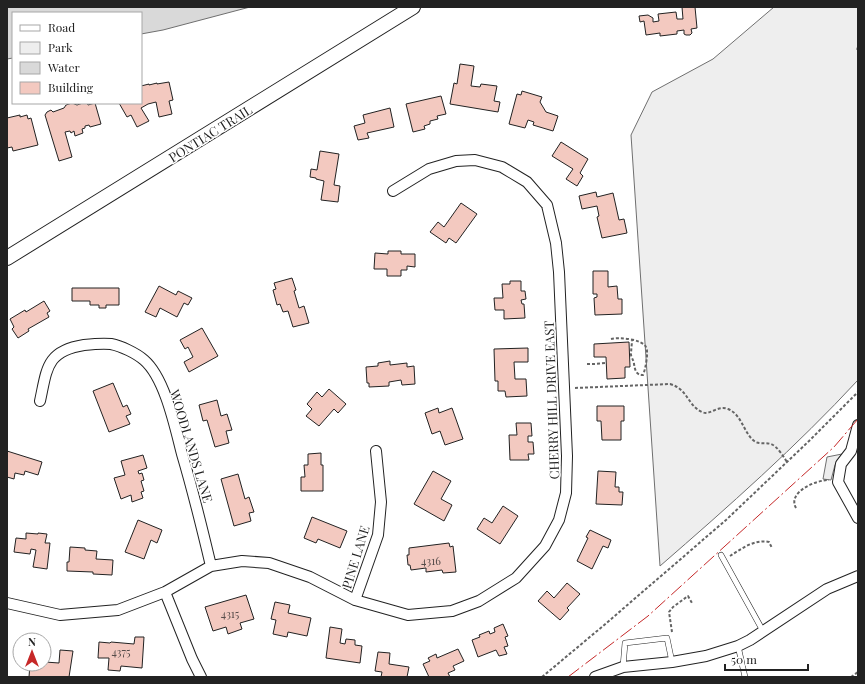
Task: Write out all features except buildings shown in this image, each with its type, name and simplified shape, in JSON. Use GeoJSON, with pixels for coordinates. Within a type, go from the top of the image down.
{"type":"FeatureCollection","features":[{"type":"Feature","properties":{"kind":"main road","name":"PONTIAC TRAIL"},"geometry":{"type":"LineString","coordinates":[[7,258],[413,7]]}},
{"type":"Feature","properties":{"kind":"street","name":"CHERRY HILL DRIVE EAST"},"geometry":{"type":"LineString","coordinates":[[7,603],[60,615],[118,610],[165,592],[212,566],[242,561],[269,563],[310,577],[355,600],[408,615],[452,612],[479,601],[516,578],[545,546],[559,520],[566,492],[567,456],[559,272],[556,243],[547,205],[527,182],[502,167],[475,160],[456,161],[429,169],[393,191]]}},
{"type":"Feature","properties":{"kind":"street","name":"WOODLANDS LANE"},"geometry":{"type":"LineString","coordinates":[[40,401],[47,369],[52,359],[64,350],[94,344],[112,344],[132,352],[144,360],[156,374],[169,405],[196,501],[212,566]]}},
{"type":"Feature","properties":{"kind":"street"},"geometry":{"type":"LineString","coordinates":[[858,425],[851,451],[841,464],[838,482],[858,518]]}},
{"type":"Feature","properties":{"kind":"street","name":"PINE LANE"},"geometry":{"type":"LineString","coordinates":[[355,600],[378,535],[381,502],[376,451]]}},
{"type":"Feature","properties":{"kind":"street"},"geometry":{"type":"LineString","coordinates":[[595,677],[623,667],[672,662],[706,656],[738,646],[764,631],[827,589],[858,577]]}},
{"type":"Feature","properties":{"kind":"street"},"geometry":{"type":"LineString","coordinates":[[165,592],[192,659],[201,677]]}},
{"type":"Feature","properties":{"kind":"lane"},"geometry":{"type":"LineString","coordinates":[[722,558],[764,631]]}},
{"type":"Feature","properties":{"kind":"lane"},"geometry":{"type":"LineString","coordinates":[[623,667],[625,643],[667,638],[672,662]]}},
{"type":"Feature","properties":{"kind":"lane"},"geometry":{"type":"LineString","coordinates":[[738,646],[745,677]]}},
{"type":"Feature","properties":{"kind":"path"},"geometry":{"type":"LineString","coordinates":[[858,46],[858,50]]}},
{"type":"Feature","properties":{"kind":"path"},"geometry":{"type":"LineString","coordinates":[[611,339],[616,337],[632,339],[646,346],[646,365],[643,375],[638,374],[634,368],[634,363],[631,361],[632,339]]}},
{"type":"Feature","properties":{"kind":"path"},"geometry":{"type":"LineString","coordinates":[[587,364],[606,364]]}},
{"type":"Feature","properties":{"kind":"path"},"geometry":{"type":"LineString","coordinates":[[564,389],[670,384],[677,386],[681,388],[695,407],[703,413],[708,413],[720,408],[733,412],[737,415],[752,439],[758,443],[770,443],[787,462]]}},
{"type":"Feature","properties":{"kind":"path"},"geometry":{"type":"LineString","coordinates":[[542,677],[726,520],[858,392]]}},
{"type":"Feature","properties":{"kind":"path"},"geometry":{"type":"LineString","coordinates":[[796,508],[794,499],[802,490],[810,485],[826,480],[838,482]]}},
{"type":"Feature","properties":{"kind":"path"},"geometry":{"type":"LineString","coordinates":[[722,558],[757,542],[769,542],[772,548]]}},
{"type":"Feature","properties":{"kind":"path"},"geometry":{"type":"LineString","coordinates":[[672,638],[669,612],[673,607],[688,596],[692,603]]}},
{"type":"Feature","properties":{"kind":"path"},"geometry":{"type":"LineString","coordinates":[[851,677],[858,672]]}},
{"type":"Feature","properties":{"kind":"green space"},"geometry":{"type":"Polygon","coordinates":[[[774,7],[858,7],[858,380],[811,429],[736,499],[660,566],[631,135],[652,92],[713,59],[774,7]]]}},
{"type":"Feature","properties":{"kind":"shaded area"},"geometry":{"type":"Polygon","coordinates":[[[842,454],[835,465],[831,480],[823,479],[827,457],[842,454]]]}},
{"type":"Feature","properties":{"kind":"water"},"geometry":{"type":"Polygon","coordinates":[[[7,7],[250,7],[163,30],[142,34],[142,12],[12,12],[12,58],[7,59],[7,7]]]}},
{"type":"Feature","properties":{"kind":"power"},"geometry":{"type":"LineString","coordinates":[[568,677],[648,616],[834,447],[858,419]]}}]}
